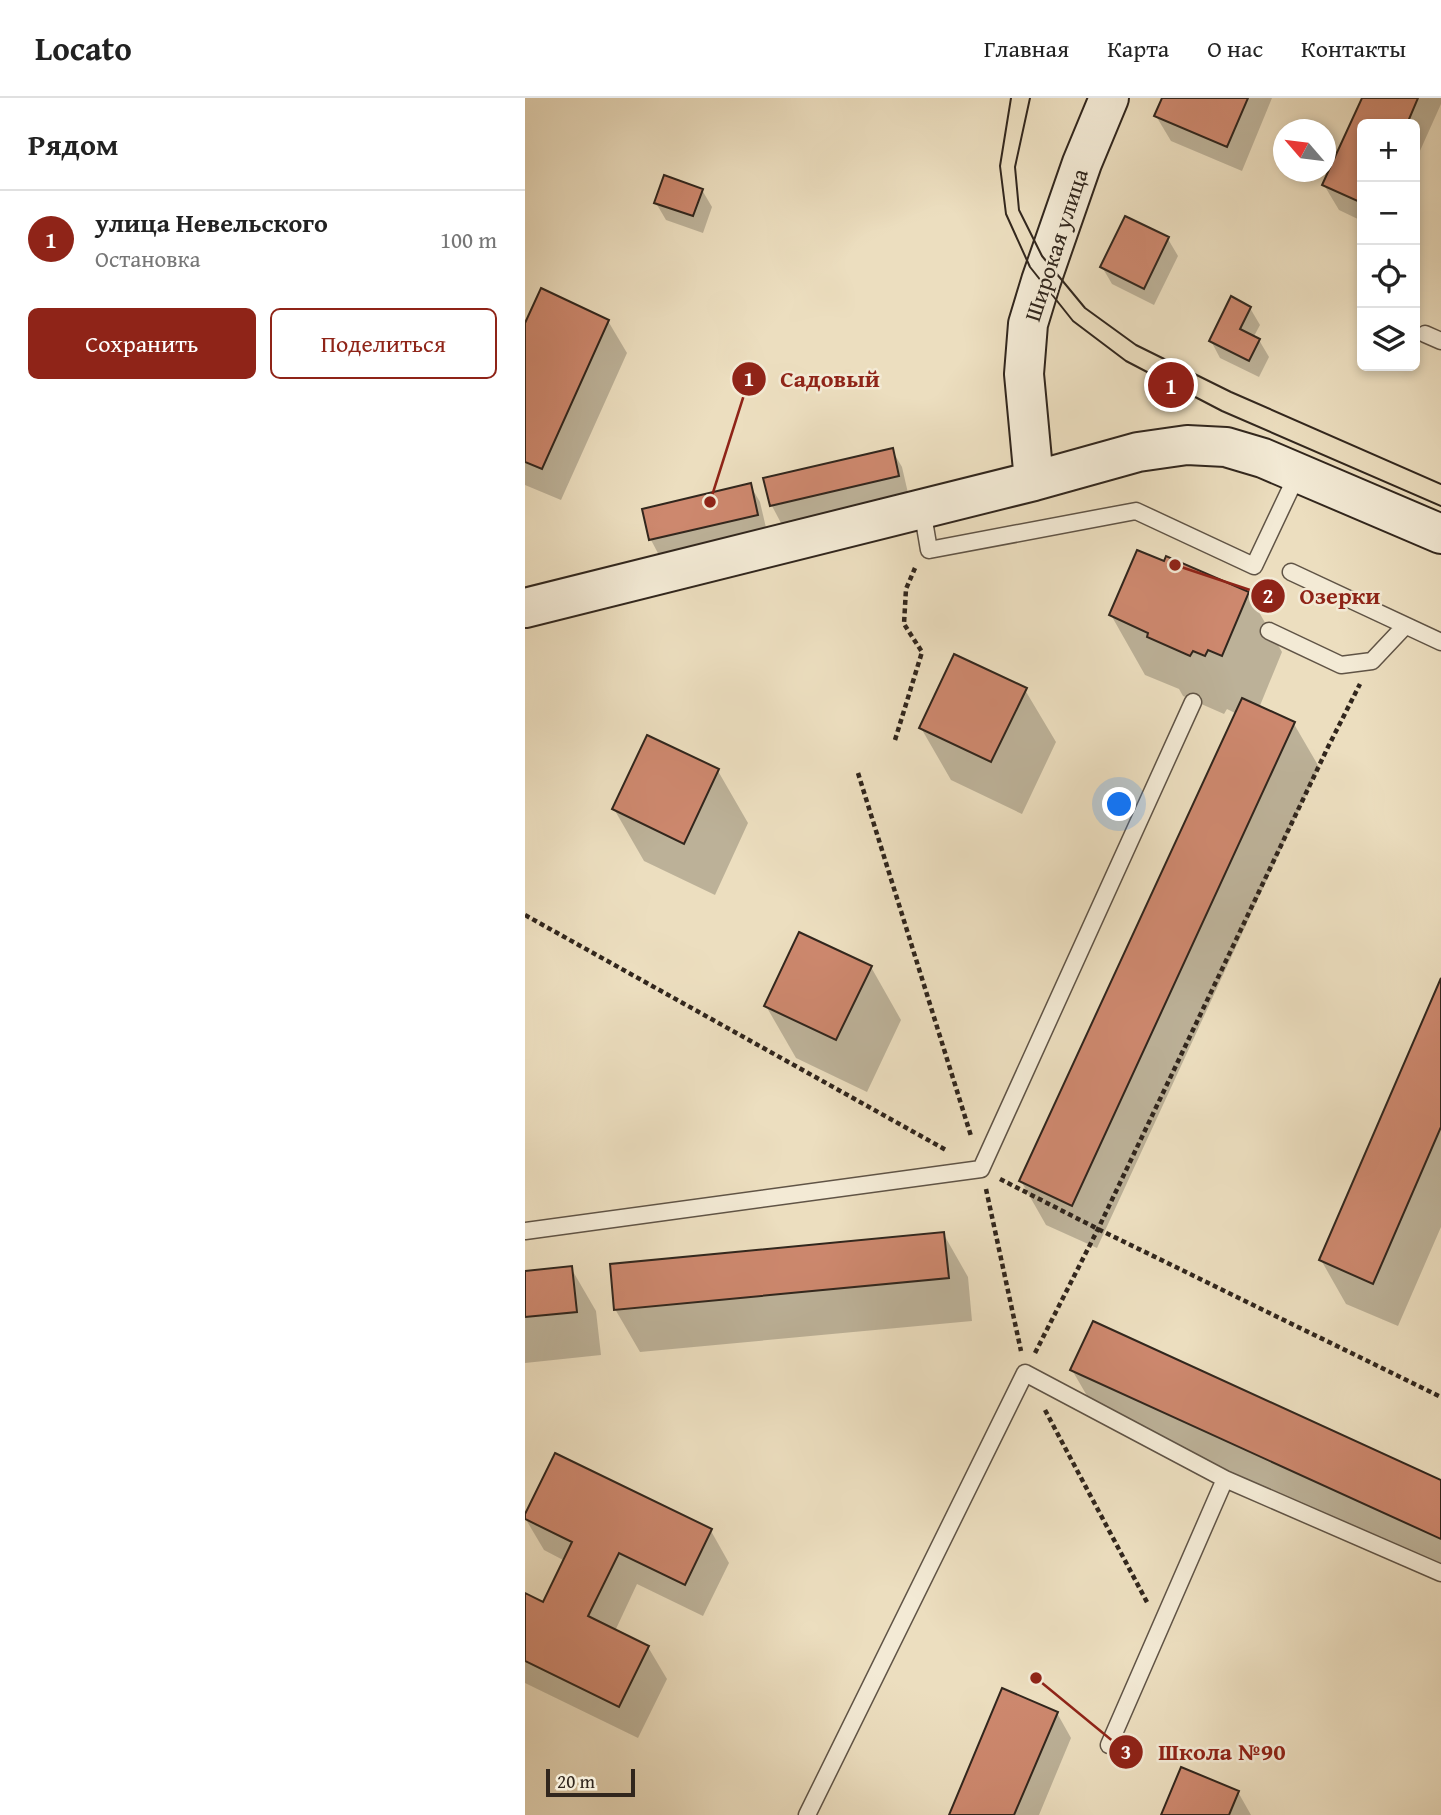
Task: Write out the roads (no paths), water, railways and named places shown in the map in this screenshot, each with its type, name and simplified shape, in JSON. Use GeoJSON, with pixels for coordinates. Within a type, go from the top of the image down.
{"type":"FeatureCollection","features":[{"type":"Feature","properties":{"kind":"street","name":"Широкая улица"},"geometry":{"type":"LineString","coordinates":[[1034,481],[1024,373],[1028,324],[1082,163],[1109,98]]}},
{"type":"Feature","properties":{"kind":"street"},"geometry":{"type":"LineString","coordinates":[[525,608],[1034,481],[1138,452],[1187,444],[1226,447],[1263,458],[1441,534]]}},
{"type":"Feature","properties":{"kind":"lane"},"geometry":{"type":"LineString","coordinates":[[1425,334],[1441,341]]}},
{"type":"Feature","properties":{"kind":"lane"},"geometry":{"type":"LineString","coordinates":[[922,509],[929,550],[1136,511],[1254,566],[1298,473]]}},
{"type":"Feature","properties":{"kind":"lane"},"geometry":{"type":"LineString","coordinates":[[1291,572],[1441,642]]}},
{"type":"Feature","properties":{"kind":"lane"},"geometry":{"type":"LineString","coordinates":[[1269,631],[1341,665],[1372,661],[1405,626]]}},
{"type":"Feature","properties":{"kind":"lane"},"geometry":{"type":"LineString","coordinates":[[525,1231],[981,1169],[1193,702]]}},
{"type":"Feature","properties":{"kind":"lane"},"geometry":{"type":"LineString","coordinates":[[807,1815],[1025,1373],[1225,1479],[1441,1573]]}},
{"type":"Feature","properties":{"kind":"lane"},"geometry":{"type":"LineString","coordinates":[[1109,1745],[1225,1479]]}},
{"type":"Feature","properties":{"kind":"tram line"},"geometry":{"type":"LineString","coordinates":[[1011,98],[1000,166],[1006,214],[1030,267],[1073,321],[1126,361],[1222,411],[1441,506]]}},
{"type":"Feature","properties":{"kind":"tram line"},"geometry":{"type":"LineString","coordinates":[[1030,98],[1015,167],[1019,210],[1042,256],[1085,308],[1136,345],[1231,392],[1441,484]]}},
{"type":"Feature","properties":{"kind":"place","name":"улица Невельского"},"geometry":{"type":"Point","coordinates":[1171,385]}},
{"type":"Feature","properties":{"kind":"place","name":"Садовый"},"geometry":{"type":"Point","coordinates":[710,502]}},
{"type":"Feature","properties":{"kind":"place","name":"Озерки"},"geometry":{"type":"Point","coordinates":[1175,565]}},
{"type":"Feature","properties":{"kind":"place","name":"Школа №90"},"geometry":{"type":"Point","coordinates":[1036,1678]}}]}
